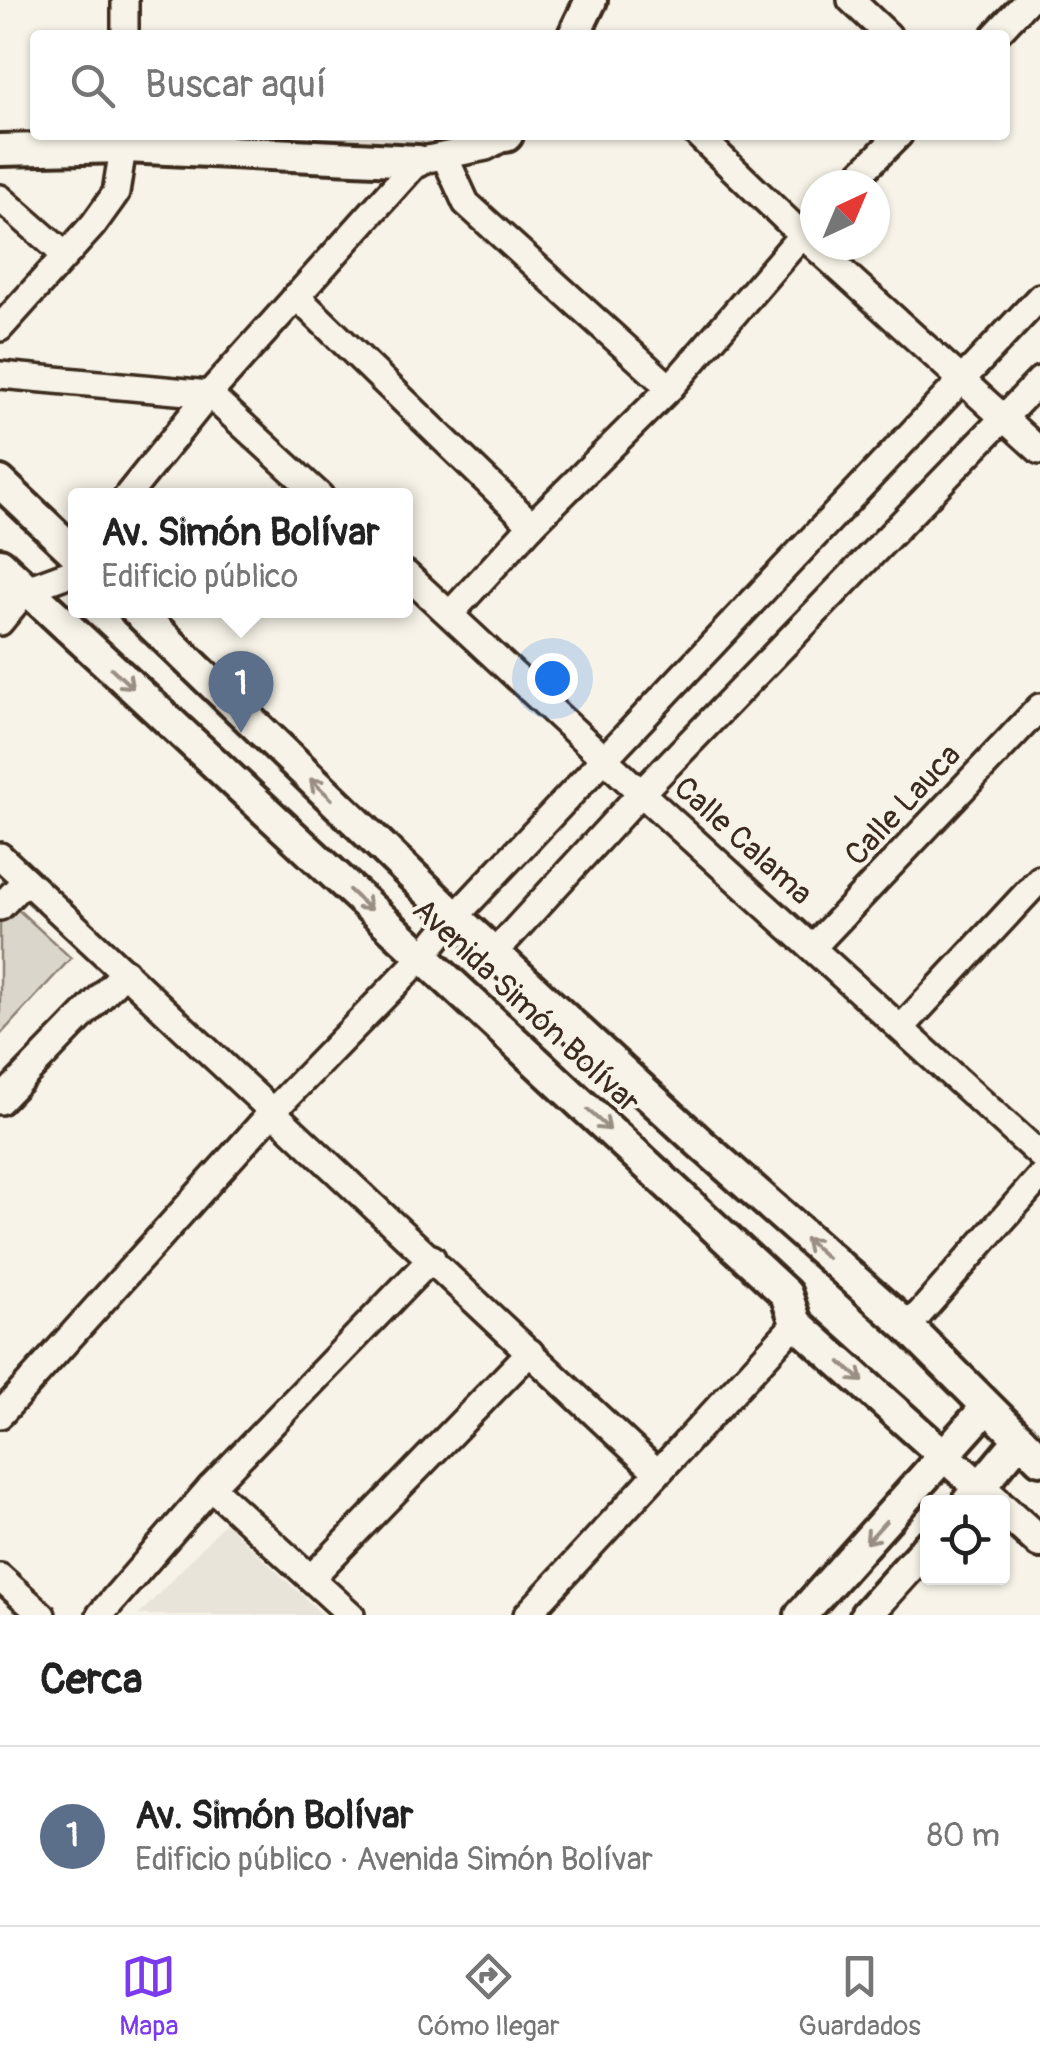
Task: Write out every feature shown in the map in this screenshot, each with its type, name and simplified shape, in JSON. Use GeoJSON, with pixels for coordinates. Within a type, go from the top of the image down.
{"type":"FeatureCollection","features":[{"type":"Feature","properties":{"kind":"street"},"geometry":{"type":"LineString","coordinates":[[125,0],[125,30]]}},
{"type":"Feature","properties":{"kind":"street"},"geometry":{"type":"LineString","coordinates":[[1001,30],[1028,0]]}},
{"type":"Feature","properties":{"kind":"street"},"geometry":{"type":"LineString","coordinates":[[854,1],[883,30]]}},
{"type":"Feature","properties":{"kind":"street"},"geometry":{"type":"LineString","coordinates":[[0,150],[125,141],[431,159],[486,147],[499,140]]}},
{"type":"Feature","properties":{"kind":"street"},"geometry":{"type":"LineString","coordinates":[[704,140],[800,220]]}},
{"type":"Feature","properties":{"kind":"street"},"geometry":{"type":"LineString","coordinates":[[864,170],[894,140]]}},
{"type":"Feature","properties":{"kind":"street"},"geometry":{"type":"LineString","coordinates":[[0,328],[116,193],[125,141]]}},
{"type":"Feature","properties":{"kind":"street"},"geometry":{"type":"LineString","coordinates":[[431,159],[466,203],[670,388]]}},
{"type":"Feature","properties":{"kind":"street"},"geometry":{"type":"LineString","coordinates":[[133,488],[209,394],[296,296],[431,159]]}},
{"type":"Feature","properties":{"kind":"street"},"geometry":{"type":"LineString","coordinates":[[0,198],[66,255]]}},
{"type":"Feature","properties":{"kind":"street"},"geometry":{"type":"LineString","coordinates":[[450,614],[532,525],[670,388],[800,236]]}},
{"type":"Feature","properties":{"kind":"street"},"geometry":{"type":"LineString","coordinates":[[841,260],[961,380],[1040,450]]}},
{"type":"Feature","properties":{"kind":"street"},"geometry":{"type":"LineString","coordinates":[[296,296],[532,525]]}},
{"type":"Feature","properties":{"kind":"street"},"geometry":{"type":"LineString","coordinates":[[0,1415],[272,1111],[421,958],[1040,297]]}},
{"type":"Feature","properties":{"kind":"street"},"geometry":{"type":"LineString","coordinates":[[0,375],[209,394],[311,488]]}},
{"type":"Feature","properties":{"kind":"street"},"geometry":{"type":"LineString","coordinates":[[496,952],[641,794],[1040,380]]}},
{"type":"Feature","properties":{"kind":"street"},"geometry":{"type":"LineString","coordinates":[[0,482],[68,546]]}},
{"type":"Feature","properties":{"kind":"street","name":"Avenida Simón Bolívar"},"geometry":{"type":"LineString","coordinates":[[0,564],[13,591],[786,1294],[796,1322],[945,1454],[982,1495]]}},
{"type":"Feature","properties":{"kind":"street"},"geometry":{"type":"LineString","coordinates":[[0,622],[13,591],[68,574]]}},
{"type":"Feature","properties":{"kind":"street","name":"Calle Calama"},"geometry":{"type":"LineString","coordinates":[[413,580],[641,794],[1040,1154]]}},
{"type":"Feature","properties":{"kind":"street","name":"Avenida Simón Bolívar"},"geometry":{"type":"LineString","coordinates":[[144,618],[455,918],[908,1328],[1030,1449]]}},
{"type":"Feature","properties":{"kind":"street","name":"Calle Lauca"},"geometry":{"type":"LineString","coordinates":[[813,947],[1036,718]]}},
{"type":"Feature","properties":{"kind":"street"},"geometry":{"type":"LineString","coordinates":[[0,856],[658,1472]]}},
{"type":"Feature","properties":{"kind":"street"},"geometry":{"type":"LineString","coordinates":[[902,1027],[1040,879]]}},
{"type":"Feature","properties":{"kind":"street"},"geometry":{"type":"LineString","coordinates":[[0,907],[25,880]]}},
{"type":"Feature","properties":{"kind":"street"},"geometry":{"type":"LineString","coordinates":[[0,1101],[125,972]]}},
{"type":"Feature","properties":{"kind":"street"},"geometry":{"type":"LineString","coordinates":[[908,1328],[1040,1177]]}},
{"type":"Feature","properties":{"kind":"street"},"geometry":{"type":"LineString","coordinates":[[100,1615],[211,1486],[432,1258]]}},
{"type":"Feature","properties":{"kind":"street"},"geometry":{"type":"LineString","coordinates":[[527,1615],[796,1322]]}},
{"type":"Feature","properties":{"kind":"street"},"geometry":{"type":"LineString","coordinates":[[312,1578],[530,1352]]}},
{"type":"Feature","properties":{"kind":"street"},"geometry":{"type":"LineString","coordinates":[[802,1615],[988,1407]]}},
{"type":"Feature","properties":{"kind":"street"},"geometry":{"type":"LineString","coordinates":[[990,1495],[1030,1449]]}},
{"type":"Feature","properties":{"kind":"street"},"geometry":{"type":"LineString","coordinates":[[211,1486],[351,1615]]}},
{"type":"Feature","properties":{"kind":"street","name":"Avenida Simón Bolívar"},"geometry":{"type":"LineString","coordinates":[[1010,1519],[1040,1542]]}},
{"type":"Feature","properties":{"kind":"street"},"geometry":{"type":"LineString","coordinates":[[866,1615],[920,1555]]}},
{"type":"Feature","properties":{"kind":"street"},"geometry":{"type":"LineString","coordinates":[[0,1578],[42,1615]]}},
{"type":"Feature","properties":{"kind":"shaded area"},"geometry":{"type":"Polygon","coordinates":[[[12,904],[71,958],[0,1035],[0,917],[12,904]]]}},
{"type":"Feature","properties":{"kind":"shaded area"},"geometry":{"type":"Polygon","coordinates":[[[225,1523],[323,1615],[139,1615],[225,1523]]]}},
{"type":"Feature","properties":{"kind":"place","name":"Av. Simón Bolívar"},"geometry":{"type":"Point","coordinates":[241,733]}}]}
